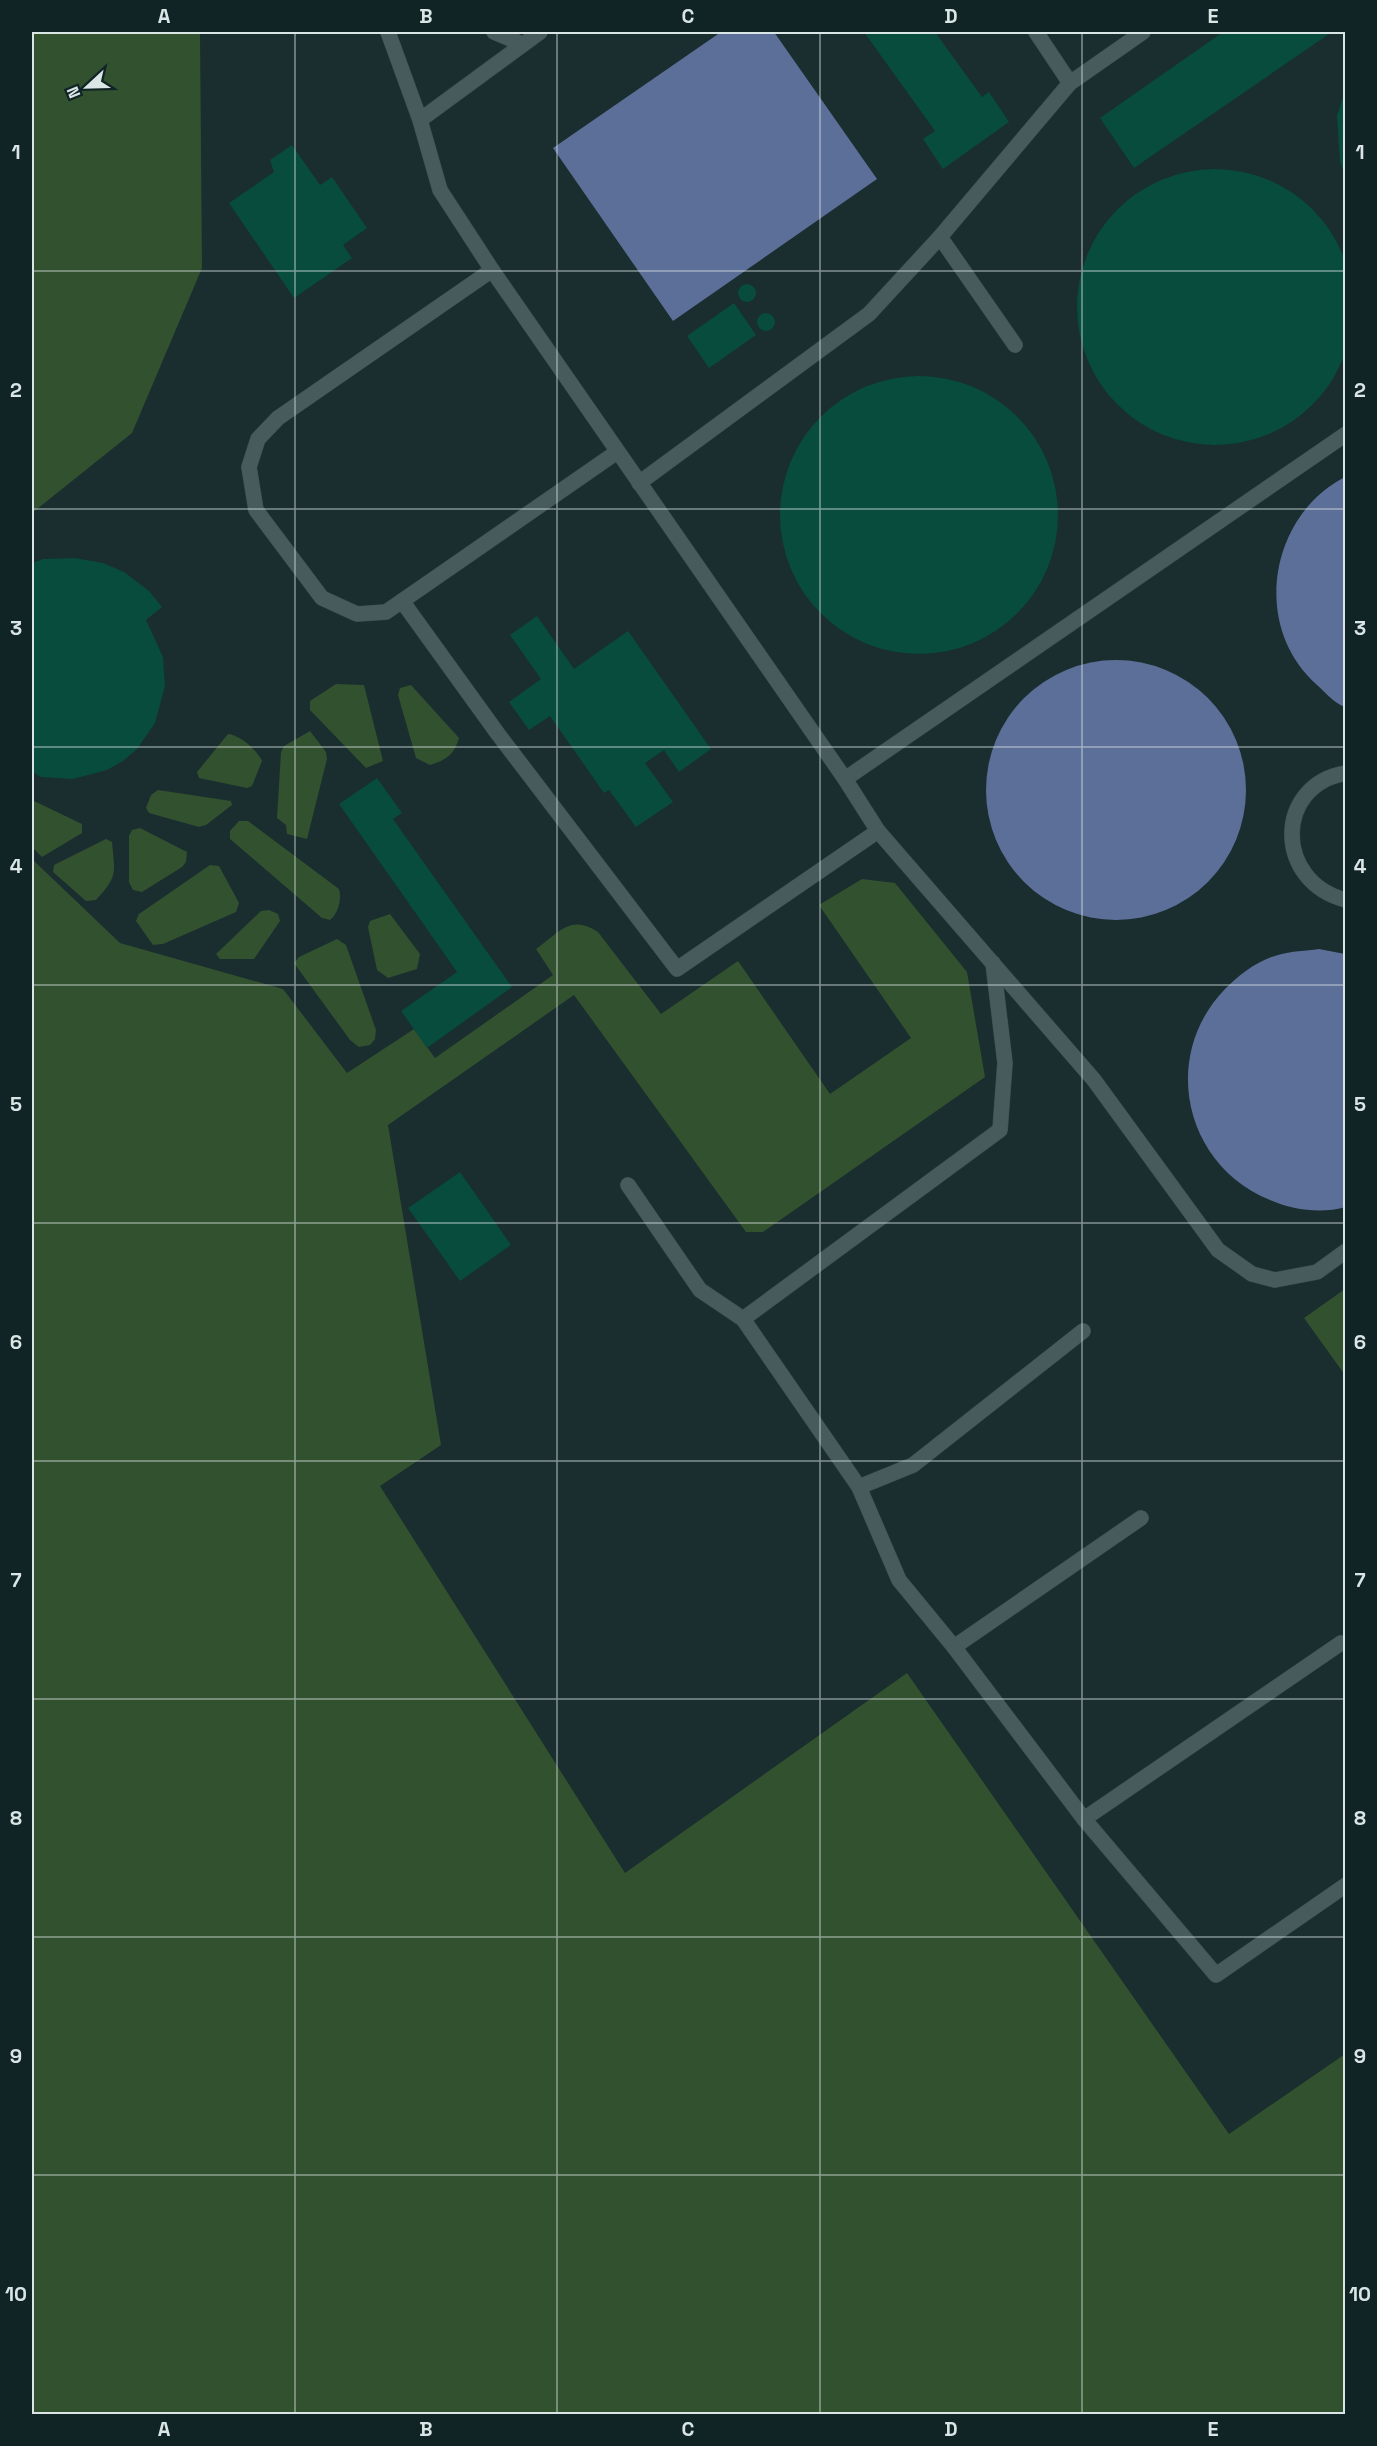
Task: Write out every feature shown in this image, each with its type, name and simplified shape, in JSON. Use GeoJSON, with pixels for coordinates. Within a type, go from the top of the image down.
{"type":"FeatureCollection","features":[{"type":"Feature","properties":{"kind":"lane"},"geometry":{"type":"LineString","coordinates":[[388,32],[420,120],[441,190],[492,270],[845,779],[878,831],[1094,1080],[1218,1250],[1252,1274],[1275,1280],[1317,1272],[1346,1251]]}},
{"type":"Feature","properties":{"kind":"lane"},"geometry":{"type":"LineString","coordinates":[[494,32],[522,44]]}},
{"type":"Feature","properties":{"kind":"lane"},"geometry":{"type":"LineString","coordinates":[[420,120],[540,32]]}},
{"type":"Feature","properties":{"kind":"lane"},"geometry":{"type":"LineString","coordinates":[[1036,32],[1070,83]]}},
{"type":"Feature","properties":{"kind":"lane"},"geometry":{"type":"LineString","coordinates":[[639,483],[869,314],[940,237],[1070,83],[1143,32]]}},
{"type":"Feature","properties":{"kind":"lane"},"geometry":{"type":"LineString","coordinates":[[940,237],[1015,345]]}},
{"type":"Feature","properties":{"kind":"lane"},"geometry":{"type":"LineString","coordinates":[[492,270],[278,418],[258,439],[249,467],[256,510],[322,598],[357,614],[386,612],[617,452]]}},
{"type":"Feature","properties":{"kind":"lane"},"geometry":{"type":"LineString","coordinates":[[845,779],[1346,434]]}},
{"type":"Feature","properties":{"kind":"lane"},"geometry":{"type":"LineString","coordinates":[[402,601],[498,734],[677,969],[878,831]]}},
{"type":"Feature","properties":{"kind":"lane"},"geometry":{"type":"LineString","coordinates":[[1346,773],[1334,775],[1316,785],[1301,802],[1293,822],[1291,845],[1298,866],[1311,884],[1330,896],[1346,900]]}},
{"type":"Feature","properties":{"kind":"lane"},"geometry":{"type":"LineString","coordinates":[[743,1319],[1000,1130],[1005,1063],[993,963]]}},
{"type":"Feature","properties":{"kind":"lane"},"geometry":{"type":"LineString","coordinates":[[628,1185],[700,1290],[743,1319],[859,1487],[899,1580],[954,1647],[1084,1819],[1216,1975],[1346,1886]]}},
{"type":"Feature","properties":{"kind":"lane"},"geometry":{"type":"LineString","coordinates":[[859,1487],[913,1465],[1083,1330]]}},
{"type":"Feature","properties":{"kind":"lane"},"geometry":{"type":"LineString","coordinates":[[954,1647],[1141,1518]]}},
{"type":"Feature","properties":{"kind":"lane"},"geometry":{"type":"LineString","coordinates":[[1084,1819],[1341,1643]]}},
{"type":"Feature","properties":{"kind":"green space"},"geometry":{"type":"Polygon","coordinates":[[[32,32],[200,32],[202,268],[132,433],[32,513],[32,32]]]}},
{"type":"Feature","properties":{"kind":"green space"},"geometry":{"type":"Polygon","coordinates":[[[336,684],[364,685],[383,761],[366,768],[310,710],[310,701],[336,684]]]}},
{"type":"Feature","properties":{"kind":"green space"},"geometry":{"type":"Polygon","coordinates":[[[411,685],[459,738],[455,749],[449,756],[430,765],[416,758],[398,695],[400,688],[411,685]]]}},
{"type":"Feature","properties":{"kind":"green space"},"geometry":{"type":"Polygon","coordinates":[[[310,731],[326,752],[327,759],[307,839],[287,834],[286,825],[277,818],[281,752],[284,746],[310,731]]]}},
{"type":"Feature","properties":{"kind":"green space"},"geometry":{"type":"Polygon","coordinates":[[[228,734],[248,744],[262,761],[252,786],[247,788],[199,778],[197,772],[228,734]]]}},
{"type":"Feature","properties":{"kind":"green space"},"geometry":{"type":"Polygon","coordinates":[[[158,790],[231,801],[232,805],[206,825],[199,827],[149,813],[146,808],[151,795],[158,790]]]}},
{"type":"Feature","properties":{"kind":"green space"},"geometry":{"type":"Polygon","coordinates":[[[32,800],[82,824],[82,833],[42,857],[32,847],[32,800]]]}},
{"type":"Feature","properties":{"kind":"green space"},"geometry":{"type":"Polygon","coordinates":[[[239,821],[248,821],[339,889],[339,906],[330,920],[322,918],[230,839],[230,831],[239,821]]]}},
{"type":"Feature","properties":{"kind":"green space"},"geometry":{"type":"Polygon","coordinates":[[[140,828],[187,852],[186,862],[182,867],[142,892],[133,890],[129,882],[129,836],[132,830],[140,828]]]}},
{"type":"Feature","properties":{"kind":"green space"},"geometry":{"type":"Polygon","coordinates":[[[106,839],[112,842],[114,868],[112,880],[96,900],[86,901],[53,872],[54,865],[106,839]]]}},
{"type":"Feature","properties":{"kind":"green space"},"geometry":{"type":"Polygon","coordinates":[[[32,859],[120,943],[283,989],[347,1073],[414,1029],[435,1058],[553,975],[536,949],[565,927],[580,925],[598,932],[661,1014],[738,961],[830,1094],[911,1038],[819,905],[862,879],[895,883],[967,972],[985,1077],[763,1232],[746,1232],[574,995],[388,1125],[441,1445],[380,1486],[625,1873],[907,1673],[1229,2134],[1345,2054],[1345,2414],[32,2414],[32,859]]]}},
{"type":"Feature","properties":{"kind":"green space"},"geometry":{"type":"Polygon","coordinates":[[[210,865],[219,866],[239,903],[236,912],[163,944],[153,945],[136,921],[139,914],[210,865]]]}},
{"type":"Feature","properties":{"kind":"green space"},"geometry":{"type":"Polygon","coordinates":[[[269,910],[278,914],[280,921],[254,959],[220,959],[216,954],[261,911],[269,910]]]}},
{"type":"Feature","properties":{"kind":"green space"},"geometry":{"type":"Polygon","coordinates":[[[390,914],[420,954],[417,969],[388,978],[377,970],[368,927],[370,921],[390,914]]]}},
{"type":"Feature","properties":{"kind":"green space"},"geometry":{"type":"Polygon","coordinates":[[[337,939],[346,945],[376,1030],[375,1039],[370,1045],[359,1047],[350,1040],[294,963],[299,957],[337,939]]]}},
{"type":"Feature","properties":{"kind":"green space"},"geometry":{"type":"Polygon","coordinates":[[[1345,1289],[1345,1375],[1304,1318],[1345,1289]]]}},
{"type":"Feature","properties":{"kind":"water"},"geometry":{"type":"Polygon","coordinates":[[[721,32],[774,32],[877,179],[673,321],[553,148],[721,32]]]}},
{"type":"Feature","properties":{"kind":"water"},"geometry":{"type":"Polygon","coordinates":[[[1345,477],[1345,707],[1317,685],[1296,661],[1283,634],[1277,604],[1278,574],[1285,545],[1299,518],[1319,495],[1345,477]]]}},
{"type":"Feature","properties":{"kind":"water"},"geometry":{"type":"Polygon","coordinates":[[[1116,660],[1141,663],[1166,670],[1188,682],[1208,698],[1224,718],[1236,740],[1243,765],[1246,790],[1243,815],[1236,840],[1224,862],[1208,882],[1188,898],[1166,910],[1141,917],[1116,920],[1091,917],[1066,910],[1044,898],[1024,882],[1008,862],[996,840],[989,815],[986,790],[989,765],[996,740],[1008,718],[1024,698],[1044,682],[1066,670],[1091,663],[1116,660]]]}},
{"type":"Feature","properties":{"kind":"water"},"geometry":{"type":"Polygon","coordinates":[[[1319,949],[1345,954],[1346,1207],[1327,1210],[1298,1208],[1270,1200],[1241,1184],[1218,1162],[1201,1136],[1191,1106],[1188,1076],[1193,1045],[1205,1016],[1236,978],[1271,957],[1319,949]]]}},
{"type":"Feature","properties":{"kind":"building"},"geometry":{"type":"Polygon","coordinates":[[[864,32],[935,32],[982,97],[989,92],[1009,122],[943,169],[923,139],[935,131],[864,32]]]}},
{"type":"Feature","properties":{"kind":"building"},"geometry":{"type":"Polygon","coordinates":[[[1223,32],[1332,32],[1134,168],[1100,118],[1223,32]]]}},
{"type":"Feature","properties":{"kind":"building"},"geometry":{"type":"Polygon","coordinates":[[[1345,91],[1345,176],[1340,162],[1337,116],[1345,91]]]}},
{"type":"Feature","properties":{"kind":"building"},"geometry":{"type":"Polygon","coordinates":[[[292,145],[320,185],[332,177],[367,228],[343,245],[352,258],[294,298],[229,203],[274,172],[270,160],[292,145]]]}},
{"type":"Feature","properties":{"kind":"building"},"geometry":{"type":"Polygon","coordinates":[[[1215,169],[1255,175],[1280,185],[1302,200],[1322,220],[1337,242],[1347,267],[1353,307],[1347,347],[1337,372],[1322,394],[1302,414],[1280,429],[1255,439],[1215,445],[1175,439],[1150,429],[1128,414],[1108,394],[1093,372],[1083,347],[1077,307],[1083,267],[1093,242],[1108,220],[1128,200],[1150,185],[1175,175],[1215,169]]]}},
{"type":"Feature","properties":{"kind":"building"},"geometry":{"type":"Polygon","coordinates":[[[743,284],[751,284],[756,289],[754,300],[743,302],[738,297],[738,289],[743,284]]]}},
{"type":"Feature","properties":{"kind":"building"},"geometry":{"type":"Polygon","coordinates":[[[734,303],[756,335],[709,368],[687,336],[734,303]]]}},
{"type":"Feature","properties":{"kind":"building"},"geometry":{"type":"Polygon","coordinates":[[[762,313],[770,313],[775,318],[773,329],[762,331],[757,326],[757,318],[762,313]]]}},
{"type":"Feature","properties":{"kind":"building"},"geometry":{"type":"Polygon","coordinates":[[[919,376],[946,379],[972,387],[996,400],[1017,417],[1034,438],[1047,462],[1055,488],[1058,515],[1055,542],[1047,568],[1034,592],[1017,613],[996,630],[972,643],[946,651],[919,654],[892,651],[866,643],[842,630],[821,613],[804,592],[791,568],[783,542],[780,515],[783,488],[791,462],[804,438],[821,417],[842,400],[866,387],[892,379],[919,376]]]}},
{"type":"Feature","properties":{"kind":"building"},"geometry":{"type":"Polygon","coordinates":[[[75,558],[103,563],[124,572],[149,591],[162,607],[146,620],[163,657],[165,686],[155,723],[137,749],[123,761],[107,770],[73,779],[41,777],[32,772],[32,563],[43,559],[75,558]]]}},
{"type":"Feature","properties":{"kind":"building"},"geometry":{"type":"Polygon","coordinates":[[[537,616],[574,669],[628,631],[711,749],[679,772],[664,750],[645,763],[673,802],[636,827],[609,790],[604,793],[550,716],[529,730],[509,702],[541,679],[510,635],[537,616]]]}},
{"type":"Feature","properties":{"kind":"building"},"geometry":{"type":"Polygon","coordinates":[[[377,778],[402,813],[393,819],[512,987],[427,1048],[401,1011],[457,972],[339,804],[377,778]]]}},
{"type":"Feature","properties":{"kind":"building"},"geometry":{"type":"Polygon","coordinates":[[[460,1172],[511,1245],[460,1281],[408,1208],[460,1172]]]}}]}
